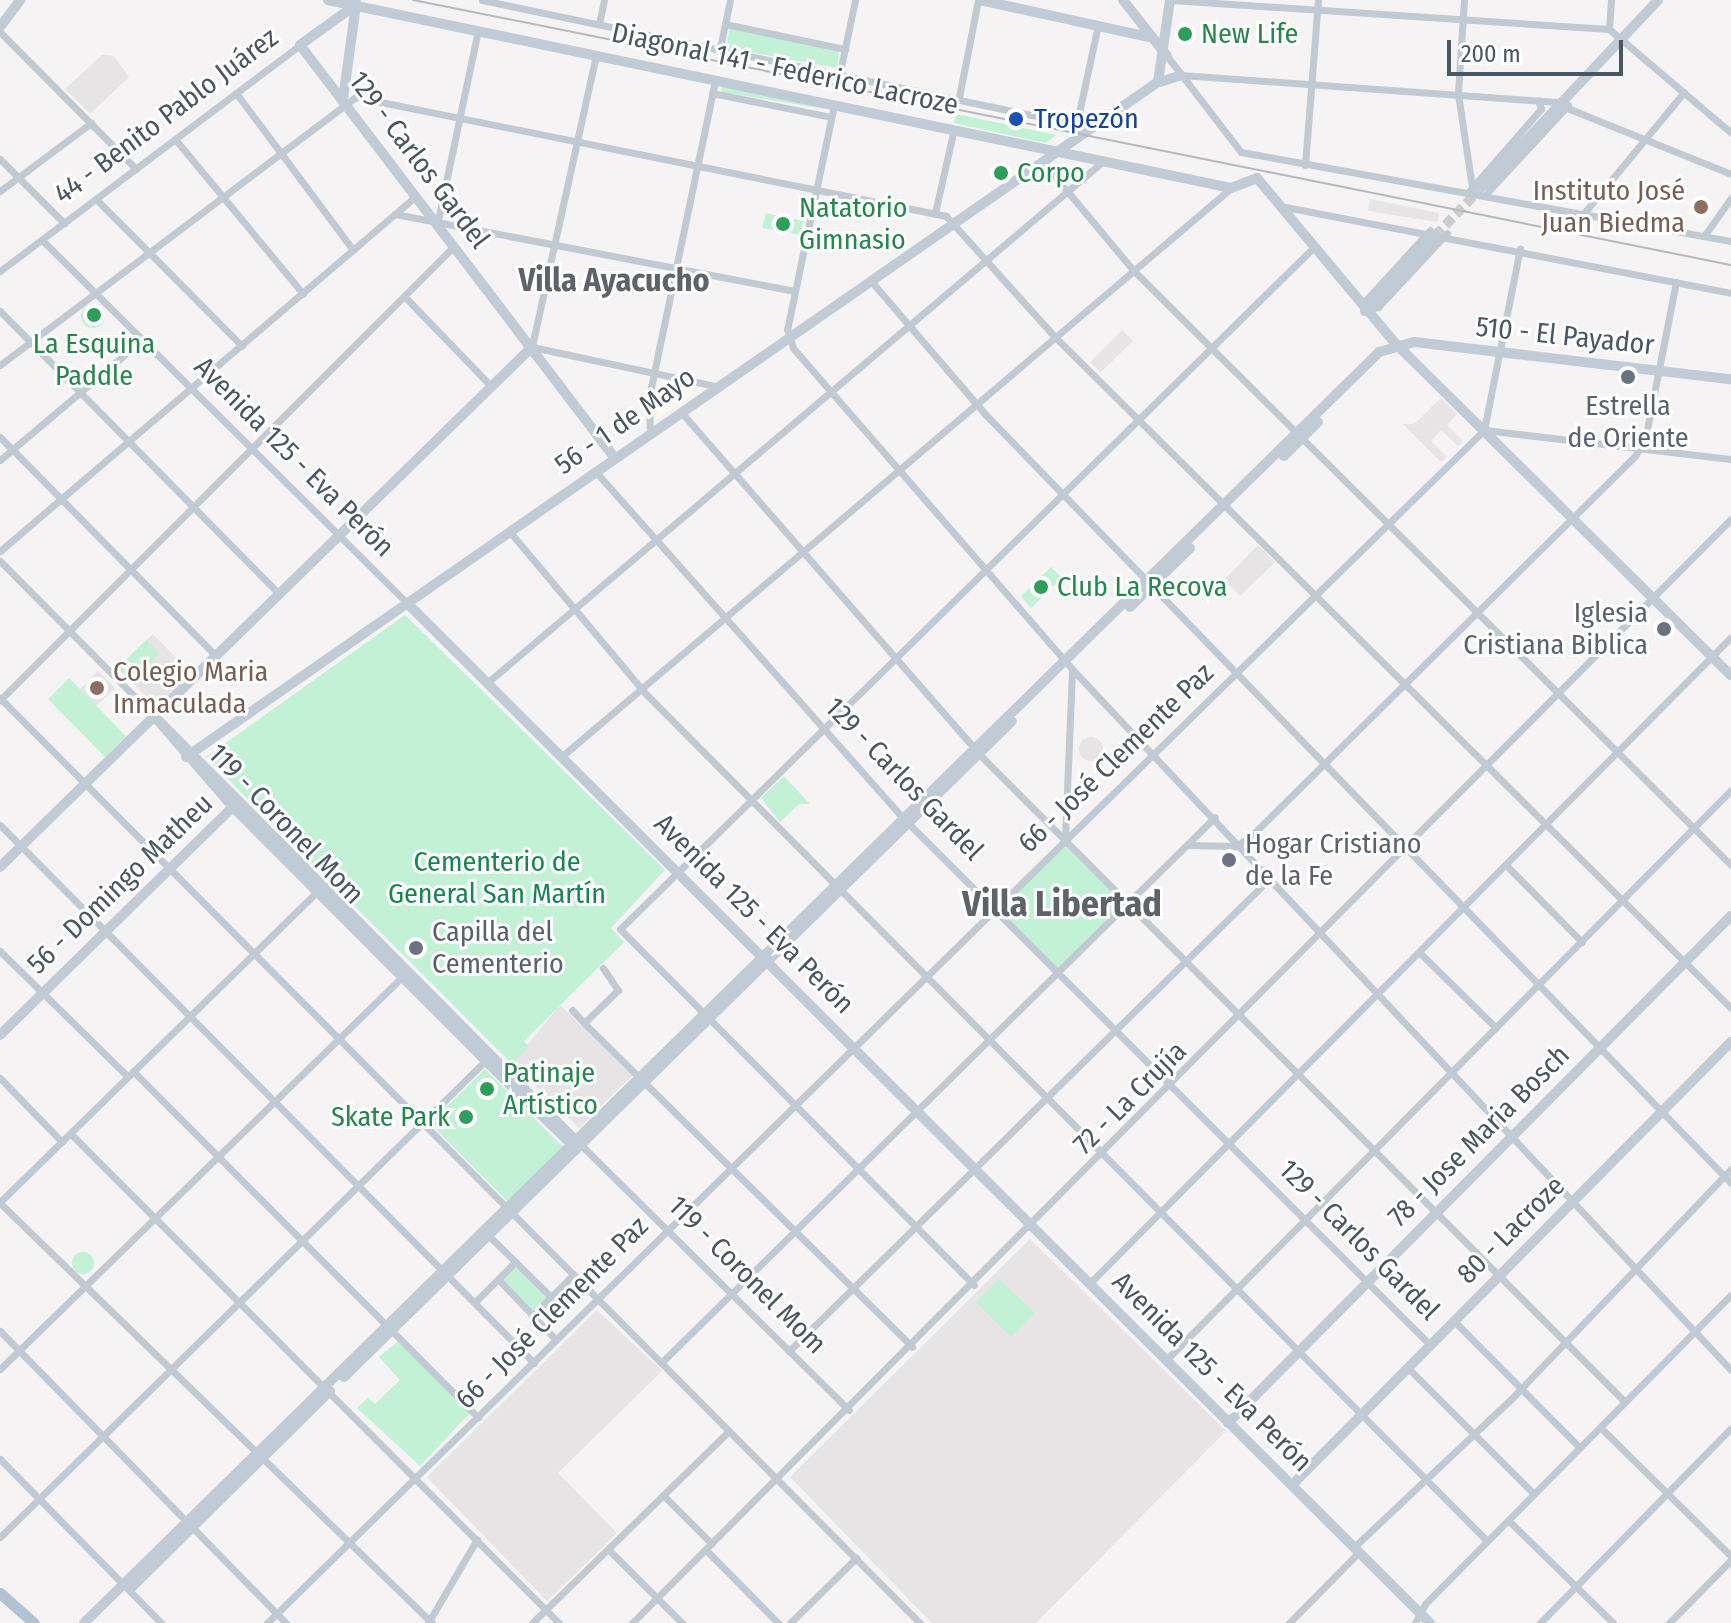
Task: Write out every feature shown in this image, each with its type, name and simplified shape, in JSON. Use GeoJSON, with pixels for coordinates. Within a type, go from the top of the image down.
{"type":"FeatureCollection","features":[{"type":"Feature","properties":{"kind":"main road"},"geometry":{"type":"LineString","coordinates":[[0,1594],[24,1623]]}},
{"type":"Feature","properties":{"kind":"main road"},"geometry":{"type":"LineString","coordinates":[[0,1594],[34,1623]]}},
{"type":"Feature","properties":{"kind":"street"},"geometry":{"type":"LineString","coordinates":[[20,0],[0,30],[136,169]]}},
{"type":"Feature","properties":{"kind":"street","name":"Diagonal 141 - Federico Lacroze"},"geometry":{"type":"LineString","coordinates":[[328,0],[359,3],[478,31],[1231,188]]}},
{"type":"Feature","properties":{"kind":"street"},"geometry":{"type":"LineString","coordinates":[[482,0],[840,72],[1077,122],[1093,128]]}},
{"type":"Feature","properties":{"kind":"street"},"geometry":{"type":"LineString","coordinates":[[599,24],[604,0]]}},
{"type":"Feature","properties":{"kind":"street"},"geometry":{"type":"LineString","coordinates":[[720,48],[730,0]]}},
{"type":"Feature","properties":{"kind":"street"},"geometry":{"type":"LineString","coordinates":[[840,72],[855,0]]}},
{"type":"Feature","properties":{"kind":"street"},"geometry":{"type":"LineString","coordinates":[[959,97],[979,0],[1148,37]]}},
{"type":"Feature","properties":{"kind":"street"},"geometry":{"type":"LineString","coordinates":[[1123,0],[1148,37],[1167,56],[1241,152],[1467,195],[1480,189],[1564,105],[1570,93],[1658,0]]}},
{"type":"Feature","properties":{"kind":"street"},"geometry":{"type":"LineString","coordinates":[[1158,82],[1167,56],[1171,0],[1318,4],[1462,19],[1609,29],[1623,37],[1731,133]]}},
{"type":"Feature","properties":{"kind":"street"},"geometry":{"type":"LineString","coordinates":[[1464,0],[1458,94],[1480,189]]}},
{"type":"Feature","properties":{"kind":"street"},"geometry":{"type":"LineString","coordinates":[[1609,29],[1611,0]]}},
{"type":"Feature","properties":{"kind":"street"},"geometry":{"type":"LineString","coordinates":[[345,102],[359,3]]}},
{"type":"Feature","properties":{"kind":"street","name":"44 - Benito Pablo Juárez"},"geometry":{"type":"LineString","coordinates":[[0,271],[359,3]]}},
{"type":"Feature","properties":{"kind":"street"},"geometry":{"type":"LineString","coordinates":[[1305,165],[1318,4]]}},
{"type":"Feature","properties":{"kind":"street"},"geometry":{"type":"LineString","coordinates":[[1139,22],[1156,36],[1169,27]]}},
{"type":"Feature","properties":{"kind":"street"},"geometry":{"type":"LineString","coordinates":[[725,24],[845,49]]}},
{"type":"Feature","properties":{"kind":"street"},"geometry":{"type":"LineString","coordinates":[[1077,122],[1098,25]]}},
{"type":"Feature","properties":{"kind":"street"},"geometry":{"type":"LineString","coordinates":[[436,220],[478,31]]}},
{"type":"Feature","properties":{"kind":"street","name":"129 - Carlos Gardel"},"geometry":{"type":"LineString","coordinates":[[300,45],[614,457]]}},
{"type":"Feature","properties":{"kind":"street"},"geometry":{"type":"LineString","coordinates":[[0,867],[339,535],[488,383],[532,347],[596,55]]}},
{"type":"Feature","properties":{"kind":"street"},"geometry":{"type":"LineString","coordinates":[[1181,75],[1537,99],[1564,105],[1731,174]]}},
{"type":"Feature","properties":{"kind":"street","name":"56 - 1 de Mayo"},"geometry":{"type":"LineString","coordinates":[[189,754],[1158,82],[1181,75]]}},
{"type":"Feature","properties":{"kind":"street"},"geometry":{"type":"LineString","coordinates":[[650,433],[645,420],[715,81]]}},
{"type":"Feature","properties":{"kind":"street"},"geometry":{"type":"LineString","coordinates":[[1584,213],[1684,92]]}},
{"type":"Feature","properties":{"kind":"street"},"geometry":{"type":"LineString","coordinates":[[236,93],[353,250]]}},
{"type":"Feature","properties":{"kind":"street","name":"Diagonal 141 - Federico Lacroze"},"geometry":{"type":"LineString","coordinates":[[712,93],[831,117]]}},
{"type":"Feature","properties":{"kind":"street"},"geometry":{"type":"LineString","coordinates":[[0,365],[283,153],[345,102],[361,97],[935,213],[957,222],[1054,336],[1731,1008]]}},
{"type":"Feature","properties":{"kind":"street"},"geometry":{"type":"LineString","coordinates":[[1480,189],[1541,109],[1537,99]]}},
{"type":"Feature","properties":{"kind":"street"},"geometry":{"type":"LineString","coordinates":[[834,105],[788,339],[897,471],[1071,664],[1155,751],[1571,1203],[1731,1370]]}},
{"type":"Feature","properties":{"kind":"street"},"geometry":{"type":"LineString","coordinates":[[1467,195],[1480,189],[1564,105]]}},
{"type":"Feature","properties":{"kind":"street"},"geometry":{"type":"LineString","coordinates":[[0,191],[91,123]]}},
{"type":"Feature","properties":{"kind":"street"},"geometry":{"type":"LineString","coordinates":[[935,213],[954,129]]}},
{"type":"Feature","properties":{"kind":"street"},"geometry":{"type":"LineString","coordinates":[[175,139],[303,294]]}},
{"type":"Feature","properties":{"kind":"street"},"geometry":{"type":"LineString","coordinates":[[0,159],[64,223]]}},
{"type":"Feature","properties":{"kind":"street"},"geometry":{"type":"LineString","coordinates":[[488,682],[1103,160]]}},
{"type":"Feature","properties":{"kind":"street"},"geometry":{"type":"LineString","coordinates":[[1043,162],[1133,270],[1731,865]]}},
{"type":"Feature","properties":{"kind":"street"},"geometry":{"type":"LineString","coordinates":[[561,757],[1231,188],[1257,178],[1391,346],[1484,430],[1731,675]]}},
{"type":"Feature","properties":{"kind":"street"},"geometry":{"type":"LineString","coordinates":[[1480,189],[1584,213],[1731,241]]}},
{"type":"Feature","properties":{"kind":"street"},"geometry":{"type":"LineString","coordinates":[[0,551],[416,196]]}},
{"type":"Feature","properties":{"kind":"street"},"geometry":{"type":"LineString","coordinates":[[1704,236],[1731,198]]}},
{"type":"Feature","properties":{"kind":"street"},"geometry":{"type":"LineString","coordinates":[[96,199],[242,346]]}},
{"type":"Feature","properties":{"kind":"street"},"geometry":{"type":"LineString","coordinates":[[1280,206],[1520,249],[1731,293]]}},
{"type":"Feature","properties":{"kind":"street"},"geometry":{"type":"LineString","coordinates":[[395,214],[795,291]]}},
{"type":"Feature","properties":{"kind":"street"},"geometry":{"type":"LineString","coordinates":[[1365,311],[1437,233]]}},
{"type":"Feature","properties":{"kind":"street"},"geometry":{"type":"LineString","coordinates":[[1365,311],[1378,307],[1437,233]]}},
{"type":"Feature","properties":{"kind":"street"},"geometry":{"type":"LineString","coordinates":[[1365,311],[1367,299],[1437,233]]}},
{"type":"Feature","properties":{"kind":"street","name":"Avenida 125 - Eva Perón"},"geometry":{"type":"LineString","coordinates":[[42,240],[1357,1549],[1418,1618],[1430,1623]]}},
{"type":"Feature","properties":{"kind":"street"},"geometry":{"type":"LineString","coordinates":[[454,246],[0,699],[918,1622]]}},
{"type":"Feature","properties":{"kind":"street"},"geometry":{"type":"LineString","coordinates":[[974,1285],[793,1107],[620,929],[1312,249]]}},
{"type":"Feature","properties":{"kind":"street"},"geometry":{"type":"LineString","coordinates":[[1484,430],[1520,249]]}},
{"type":"Feature","properties":{"kind":"street"},"geometry":{"type":"LineString","coordinates":[[871,281],[975,404],[1731,1183]]}},
{"type":"Feature","properties":{"kind":"street"},"geometry":{"type":"LineString","coordinates":[[1188,845],[1241,844],[1642,447],[1676,282]]}},
{"type":"Feature","properties":{"kind":"street"},"geometry":{"type":"LineString","coordinates":[[405,297],[488,383]]}},
{"type":"Feature","properties":{"kind":"street"},"geometry":{"type":"LineString","coordinates":[[0,311],[278,593]]}},
{"type":"Feature","properties":{"kind":"street"},"geometry":{"type":"LineString","coordinates":[[0,460],[142,340]]}},
{"type":"Feature","properties":{"kind":"street"},"geometry":{"type":"LineString","coordinates":[[95,1623],[126,1588],[328,1388],[511,1212],[976,750],[1071,664],[1148,584],[1391,346]]}},
{"type":"Feature","properties":{"kind":"street","name":"510 - El Payador"},"geometry":{"type":"LineString","coordinates":[[1391,346],[1498,353],[1731,379]]}},
{"type":"Feature","properties":{"kind":"street"},"geometry":{"type":"LineString","coordinates":[[532,347],[655,370],[716,386]]}},
{"type":"Feature","properties":{"kind":"street"},"geometry":{"type":"LineString","coordinates":[[681,412],[800,554],[976,750],[1625,1402]]}},
{"type":"Feature","properties":{"kind":"street"},"geometry":{"type":"LineString","coordinates":[[1484,430],[1731,459]]}},
{"type":"Feature","properties":{"kind":"street","name":"66 - José Clemente Paz"},"geometry":{"type":"LineString","coordinates":[[267,1623],[1484,430]]}},
{"type":"Feature","properties":{"kind":"street"},"geometry":{"type":"LineString","coordinates":[[0,437],[216,656]]}},
{"type":"Feature","properties":{"kind":"street","name":"129 - Carlos Gardel"},"geometry":{"type":"LineString","coordinates":[[595,471],[720,619],[906,820],[1430,1345]]}},
{"type":"Feature","properties":{"kind":"street","name":"72 - La Crujía"},"geometry":{"type":"LineString","coordinates":[[632,1623],[1034,1227],[1731,519]]}},
{"type":"Feature","properties":{"kind":"street"},"geometry":{"type":"LineString","coordinates":[[510,532],[641,688],[749,800],[1487,1541]]}},
{"type":"Feature","properties":{"kind":"street"},"geometry":{"type":"LineString","coordinates":[[0,561],[155,717]]}},
{"type":"Feature","properties":{"kind":"street"},"geometry":{"type":"LineString","coordinates":[[1089,1284],[1731,637]]}},
{"type":"Feature","properties":{"kind":"street"},"geometry":{"type":"LineString","coordinates":[[1065,839],[1071,664]]}},
{"type":"Feature","properties":{"kind":"street","name":"119 - Coronel Mom"},"geometry":{"type":"LineString","coordinates":[[155,717],[236,804],[489,1057],[566,1139],[580,1144],[849,1410]]}},
{"type":"Feature","properties":{"kind":"street"},"geometry":{"type":"LineString","coordinates":[[1166,1360],[1731,790]]}},
{"type":"Feature","properties":{"kind":"street","name":"56 - Domingo Matheu"},"geometry":{"type":"LineString","coordinates":[[0,1035],[236,804]]}},
{"type":"Feature","properties":{"kind":"street"},"geometry":{"type":"LineString","coordinates":[[662,1362],[1215,817]]}},
{"type":"Feature","properties":{"kind":"street"},"geometry":{"type":"LineString","coordinates":[[0,825],[534,1363]]}},
{"type":"Feature","properties":{"kind":"street"},"geometry":{"type":"LineString","coordinates":[[1506,865],[1582,942]]}},
{"type":"Feature","properties":{"kind":"street"},"geometry":{"type":"LineString","coordinates":[[789,1351],[1271,877]]}},
{"type":"Feature","properties":{"kind":"street"},"geometry":{"type":"LineString","coordinates":[[320,888],[0,1202],[430,1622],[477,1539]]}},
{"type":"Feature","properties":{"kind":"street","name":"78 - Jose Maria Bosch"},"geometry":{"type":"LineString","coordinates":[[1228,1423],[1731,916]]}},
{"type":"Feature","properties":{"kind":"street"},"geometry":{"type":"LineString","coordinates":[[0,951],[41,993],[218,1154],[478,1417]]}},
{"type":"Feature","properties":{"kind":"street"},"geometry":{"type":"LineString","coordinates":[[1419,952],[1496,1028]]}},
{"type":"Feature","properties":{"kind":"street"},"geometry":{"type":"LineString","coordinates":[[584,1023],[618,990],[603,968]]}},
{"type":"Feature","properties":{"kind":"street"},"geometry":{"type":"LineString","coordinates":[[0,1369],[405,974]]}},
{"type":"Feature","properties":{"kind":"street"},"geometry":{"type":"LineString","coordinates":[[572,1010],[912,1347]]}},
{"type":"Feature","properties":{"kind":"street","name":"80 - Lacroze"},"geometry":{"type":"LineString","coordinates":[[1292,1485],[1731,1042]]}},
{"type":"Feature","properties":{"kind":"street"},"geometry":{"type":"LineString","coordinates":[[0,1537],[489,1057]]}},
{"type":"Feature","properties":{"kind":"street"},"geometry":{"type":"LineString","coordinates":[[0,1078],[62,1142]]}},
{"type":"Feature","properties":{"kind":"street"},"geometry":{"type":"LineString","coordinates":[[71,1134],[418,1477],[559,1623]]}},
{"type":"Feature","properties":{"kind":"street"},"geometry":{"type":"LineString","coordinates":[[1294,1622],[1424,1477],[1474,1435],[1520,1390],[1562,1338],[1731,1169]]}},
{"type":"Feature","properties":{"kind":"street"},"geometry":{"type":"LineString","coordinates":[[448,1273],[490,1237],[511,1212]]}},
{"type":"Feature","properties":{"kind":"street"},"geometry":{"type":"LineString","coordinates":[[490,1237],[551,1297]]}},
{"type":"Feature","properties":{"kind":"street"},"geometry":{"type":"LineString","coordinates":[[475,1302],[515,1262]]}},
{"type":"Feature","properties":{"kind":"street"},"geometry":{"type":"LineString","coordinates":[[532,1316],[574,1274]]}},
{"type":"Feature","properties":{"kind":"street"},"geometry":{"type":"LineString","coordinates":[[498,1279],[556,1340]]}},
{"type":"Feature","properties":{"kind":"street"},"geometry":{"type":"LineString","coordinates":[[1418,1618],[1487,1541],[1731,1295]]}},
{"type":"Feature","properties":{"kind":"street","name":"129 - Carlos Gardel"},"geometry":{"type":"LineString","coordinates":[[1455,1322],[1580,1448]]}},
{"type":"Feature","properties":{"kind":"street"},"geometry":{"type":"LineString","coordinates":[[0,1331],[286,1623]]}},
{"type":"Feature","properties":{"kind":"street"},"geometry":{"type":"LineString","coordinates":[[1408,1368],[1534,1494]]}},
{"type":"Feature","properties":{"kind":"street"},"geometry":{"type":"LineString","coordinates":[[1601,1428],[1731,1558],[1669,1623]]}},
{"type":"Feature","properties":{"kind":"street"},"geometry":{"type":"LineString","coordinates":[[1540,1623],[1731,1428]]}},
{"type":"Feature","properties":{"kind":"street"},"geometry":{"type":"LineString","coordinates":[[532,1623],[729,1431]]}},
{"type":"Feature","properties":{"kind":"street"},"geometry":{"type":"LineString","coordinates":[[0,1459],[161,1623]]}},
{"type":"Feature","properties":{"kind":"street"},"geometry":{"type":"LineString","coordinates":[[663,1495],[778,1623]]}},
{"type":"Feature","properties":{"kind":"street"},"geometry":{"type":"LineString","coordinates":[[1508,1520],[1613,1623]]}},
{"type":"Feature","properties":{"kind":"street"},"geometry":{"type":"LineString","coordinates":[[608,1549],[682,1623]]}},
{"type":"Feature","properties":{"kind":"street"},"geometry":{"type":"LineString","coordinates":[[796,1621],[856,1558]]}},
{"type":"Feature","properties":{"kind":"street"},"geometry":{"type":"LineString","coordinates":[[84,1623],[126,1588]]}},
{"type":"Feature","properties":{"kind":"shaded area"},"geometry":{"type":"Polygon","coordinates":[[[102,55],[114,56],[129,77],[90,114],[65,89],[102,55]]]}},
{"type":"Feature","properties":{"kind":"shaded area"},"geometry":{"type":"Polygon","coordinates":[[[1370,199],[1439,213],[1437,222],[1368,211],[1370,199]]]}},
{"type":"Feature","properties":{"kind":"shaded area"},"geometry":{"type":"Polygon","coordinates":[[[1122,330],[1133,341],[1101,372],[1090,362],[1122,330]]]}},
{"type":"Feature","properties":{"kind":"shaded area"},"geometry":{"type":"Polygon","coordinates":[[[665,380],[701,389],[656,420],[662,382],[665,380]]]}},
{"type":"Feature","properties":{"kind":"shaded area"},"geometry":{"type":"Polygon","coordinates":[[[1441,398],[1457,414],[1447,425],[1463,441],[1458,446],[1441,430],[1431,441],[1447,457],[1441,462],[1403,424],[1414,424],[1441,398]]]}},
{"type":"Feature","properties":{"kind":"shaded area"},"geometry":{"type":"Polygon","coordinates":[[[1258,545],[1275,562],[1240,596],[1224,580],[1258,545]]]}},
{"type":"Feature","properties":{"kind":"shaded area"},"geometry":{"type":"Polygon","coordinates":[[[153,634],[191,673],[156,707],[118,668],[153,634]]]}},
{"type":"Feature","properties":{"kind":"shaded area","name":"Colegio Maria Inmaculada"},"geometry":{"type":"Polygon","coordinates":[[[98,671],[115,688],[96,706],[80,689],[98,671]]]}},
{"type":"Feature","properties":{"kind":"shaded area"},"geometry":{"type":"Polygon","coordinates":[[[1091,737],[1100,740],[1103,749],[1100,758],[1091,761],[1082,758],[1079,749],[1082,740],[1091,737]]]}},
{"type":"Feature","properties":{"kind":"shaded area"},"geometry":{"type":"Polygon","coordinates":[[[560,1005],[632,1076],[579,1128],[512,1064],[560,1005]]]}},
{"type":"Feature","properties":{"kind":"shaded area"},"geometry":{"type":"Polygon","coordinates":[[[1030,1239],[1226,1431],[1036,1623],[932,1623],[790,1477],[1030,1239]]]}},
{"type":"Feature","properties":{"kind":"shaded area"},"geometry":{"type":"Polygon","coordinates":[[[597,1310],[662,1371],[558,1473],[617,1533],[547,1601],[427,1477],[597,1310]]]}},
{"type":"Feature","properties":{"kind":"green space"},"geometry":{"type":"Polygon","coordinates":[[[729,28],[839,51],[837,68],[727,48],[729,28]]]}},
{"type":"Feature","properties":{"kind":"green space"},"geometry":{"type":"Polygon","coordinates":[[[721,86],[824,105],[825,109],[722,92],[721,86]]]}},
{"type":"Feature","properties":{"kind":"green space"},"geometry":{"type":"Polygon","coordinates":[[[956,114],[1056,135],[1046,143],[954,123],[956,114]]]}},
{"type":"Feature","properties":{"kind":"green space","name":"Natatorio Gimnasio"},"geometry":{"type":"Polygon","coordinates":[[[766,213],[803,221],[800,235],[762,228],[766,213]]]}},
{"type":"Feature","properties":{"kind":"green space","name":"La Esquina Paddle"},"geometry":{"type":"Polygon","coordinates":[[[93,304],[102,307],[105,316],[102,325],[93,328],[84,325],[81,316],[84,307],[93,304]]]}},
{"type":"Feature","properties":{"kind":"green space","name":"Club La Recova"},"geometry":{"type":"Polygon","coordinates":[[[1051,567],[1062,578],[1031,608],[1021,596],[1051,567]]]}},
{"type":"Feature","properties":{"kind":"green space","name":"Cementerio de General San Martín"},"geometry":{"type":"Polygon","coordinates":[[[405,615],[665,870],[611,928],[624,942],[524,1041],[529,1047],[512,1064],[206,757],[405,615]]]}},
{"type":"Feature","properties":{"kind":"green space"},"geometry":{"type":"Polygon","coordinates":[[[146,640],[159,654],[131,681],[118,668],[146,640]]]}},
{"type":"Feature","properties":{"kind":"green space"},"geometry":{"type":"Polygon","coordinates":[[[69,678],[126,736],[105,757],[48,699],[69,678]]]}},
{"type":"Feature","properties":{"kind":"green space"},"geometry":{"type":"Polygon","coordinates":[[[784,776],[810,804],[799,804],[780,822],[761,798],[784,776]]]}},
{"type":"Feature","properties":{"kind":"green space"},"geometry":{"type":"Polygon","coordinates":[[[1065,839],[1129,903],[1059,971],[995,908],[1065,839]]]}},
{"type":"Feature","properties":{"kind":"green space"},"geometry":{"type":"Polygon","coordinates":[[[485,1069],[563,1147],[507,1201],[430,1123],[485,1069]]]}},
{"type":"Feature","properties":{"kind":"green space"},"geometry":{"type":"Polygon","coordinates":[[[83,1252],[91,1255],[94,1263],[91,1271],[83,1274],[75,1271],[72,1263],[75,1255],[83,1252]]]}},
{"type":"Feature","properties":{"kind":"green space"},"geometry":{"type":"Polygon","coordinates":[[[514,1266],[547,1298],[533,1312],[501,1279],[514,1266]]]}},
{"type":"Feature","properties":{"kind":"green space"},"geometry":{"type":"Polygon","coordinates":[[[999,1279],[1035,1313],[1011,1337],[976,1302],[999,1279]]]}},
{"type":"Feature","properties":{"kind":"green space"},"geometry":{"type":"Polygon","coordinates":[[[398,1341],[470,1413],[420,1466],[357,1408],[368,1398],[375,1404],[400,1380],[379,1357],[398,1341]]]}},
{"type":"Feature","properties":{"kind":"tunnel"},"geometry":{"type":"LineString","coordinates":[[1435,236],[1481,188]]}},
{"type":"Feature","properties":{"kind":"railway"},"geometry":{"type":"LineString","coordinates":[[413,0],[1731,265]]}},
{"type":"Feature","properties":{"kind":"place","name":"New Life"},"geometry":{"type":"Point","coordinates":[1185,34]}},
{"type":"Feature","properties":{"kind":"place","name":"Tropezón"},"geometry":{"type":"Point","coordinates":[1016,119]}},
{"type":"Feature","properties":{"kind":"place","name":"Corpo"},"geometry":{"type":"Point","coordinates":[1001,173]}},
{"type":"Feature","properties":{"kind":"place","name":"Instituto José Juan Biedma"},"geometry":{"type":"Point","coordinates":[1701,207]}},
{"type":"Feature","properties":{"kind":"place","name":"Natatorio Gimnasio"},"geometry":{"type":"Point","coordinates":[783,224]}},
{"type":"Feature","properties":{"kind":"place","name":"La Esquina Paddle"},"geometry":{"type":"Point","coordinates":[94,315]}},
{"type":"Feature","properties":{"kind":"place","name":"Estrella de Oriente"},"geometry":{"type":"Point","coordinates":[1628,377]}},
{"type":"Feature","properties":{"kind":"place","name":"Club La Recova"},"geometry":{"type":"Point","coordinates":[1041,587]}},
{"type":"Feature","properties":{"kind":"place","name":"Iglesia Cristiana Biblica"},"geometry":{"type":"Point","coordinates":[1664,629]}},
{"type":"Feature","properties":{"kind":"place","name":"Colegio Maria Inmaculada"},"geometry":{"type":"Point","coordinates":[97,688]}},
{"type":"Feature","properties":{"kind":"place","name":"Hogar Cristiano de la Fe"},"geometry":{"type":"Point","coordinates":[1229,860]}},
{"type":"Feature","properties":{"kind":"place","name":"Capilla del Cementerio"},"geometry":{"type":"Point","coordinates":[416,948]}},
{"type":"Feature","properties":{"kind":"place","name":"Patinaje Artístico"},"geometry":{"type":"Point","coordinates":[487,1089]}},
{"type":"Feature","properties":{"kind":"place","name":"Skate Park"},"geometry":{"type":"Point","coordinates":[466,1117]}},
{"type":"Feature","properties":{"kind":"district","name":"Villa Ayacucho"},"geometry":{"type":"Point","coordinates":[614,280]}},
{"type":"Feature","properties":{"kind":"district","name":"Villa Libertad"},"geometry":{"type":"Point","coordinates":[1062,905]}}]}
